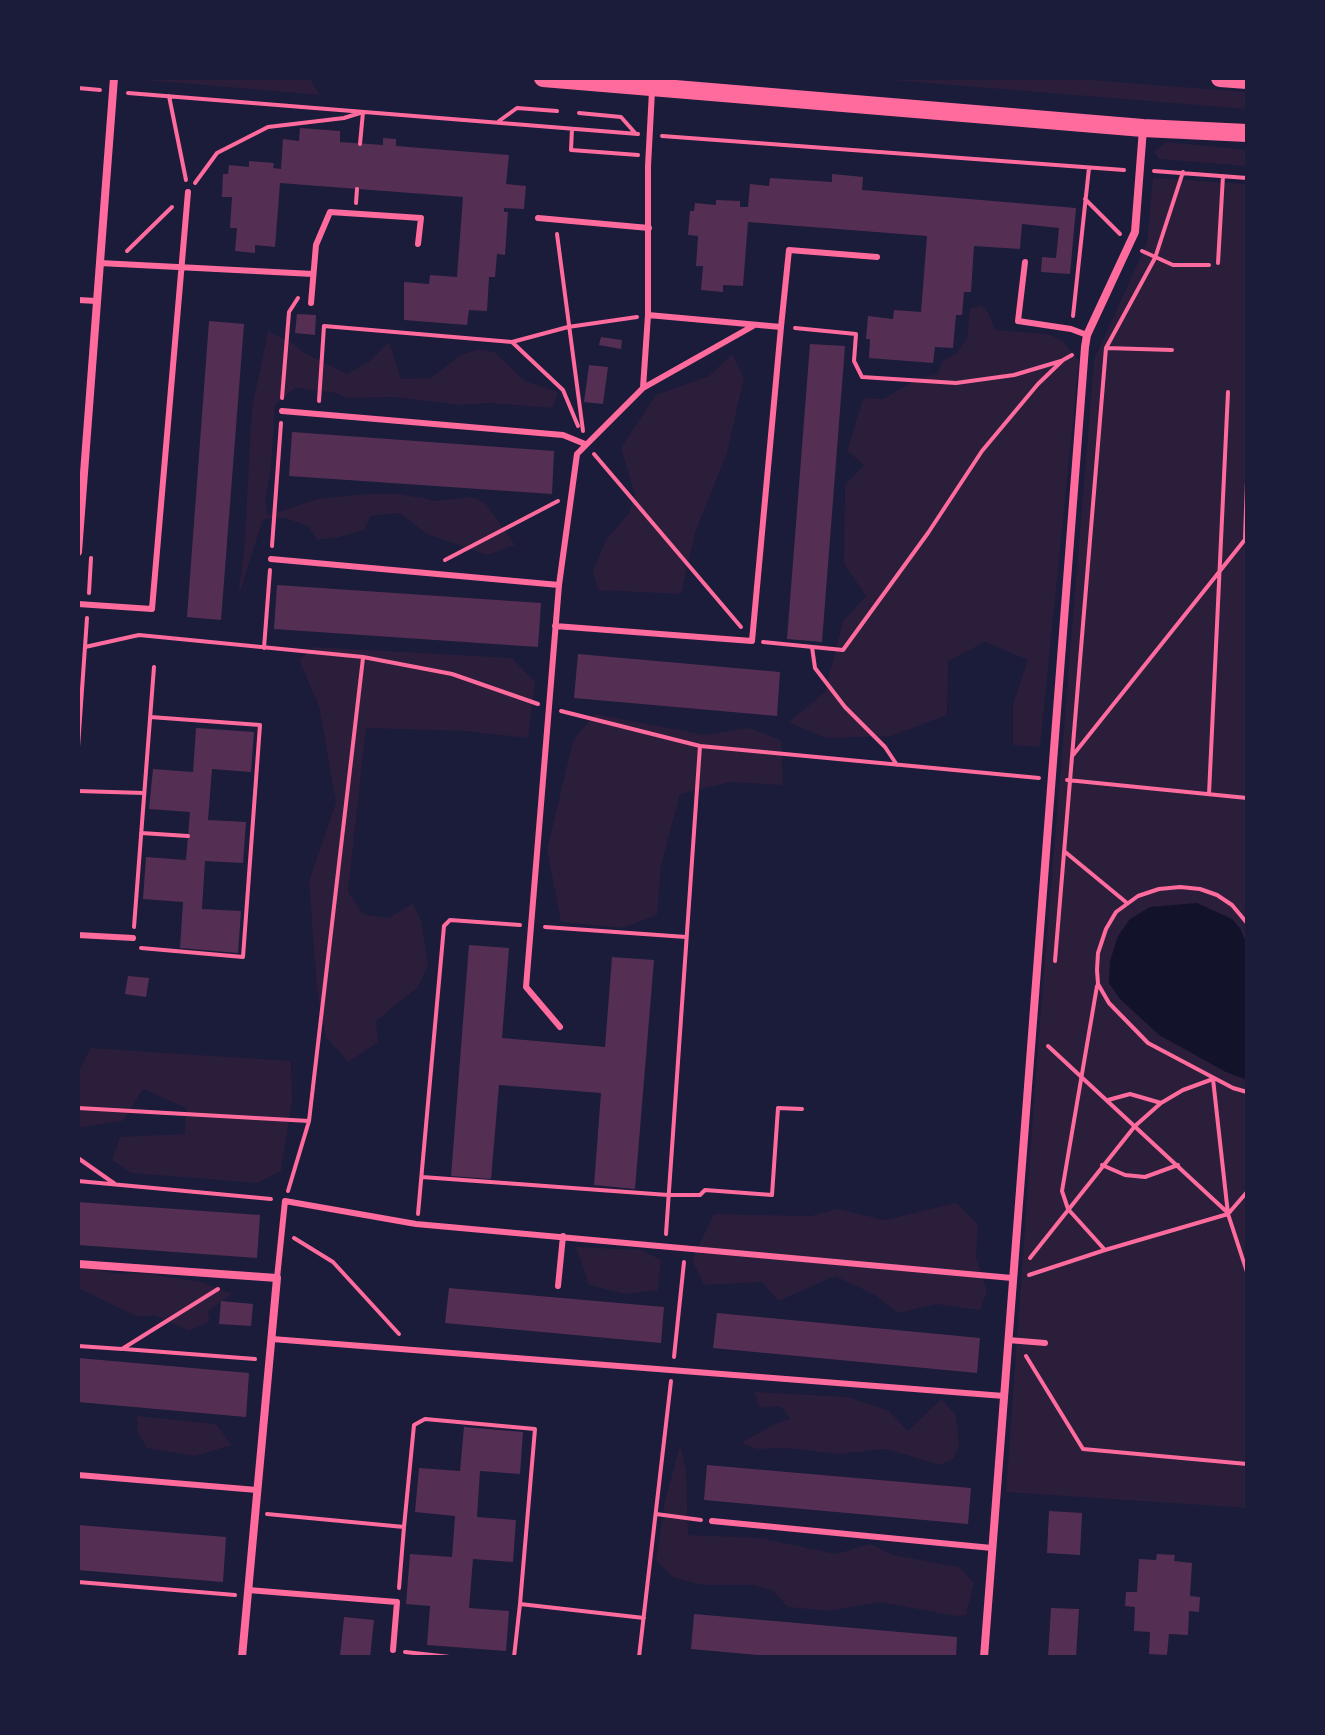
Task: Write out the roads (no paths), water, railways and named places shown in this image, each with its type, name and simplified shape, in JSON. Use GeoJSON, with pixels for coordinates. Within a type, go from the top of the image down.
{"type":"FeatureCollection","features":[{"type":"Feature","properties":{"kind":"main road"},"geometry":{"type":"LineString","coordinates":[[543,78],[1143,128],[1247,133]]}},
{"type":"Feature","properties":{"kind":"main road"},"geometry":{"type":"LineString","coordinates":[[1220,78],[1247,80]]}},
{"type":"Feature","properties":{"kind":"street"},"geometry":{"type":"LineString","coordinates":[[78,552],[114,78]]}},
{"type":"Feature","properties":{"kind":"street"},"geometry":{"type":"LineString","coordinates":[[984,1657],[1085,347],[1087,335],[1135,232],[1143,128]]}},
{"type":"Feature","properties":{"kind":"street"},"geometry":{"type":"LineString","coordinates":[[78,1264],[277,1278],[242,1657]]}},
{"type":"Feature","properties":{"kind":"lane"},"geometry":{"type":"LineString","coordinates":[[643,388],[648,315],[648,156],[652,88]]}},
{"type":"Feature","properties":{"kind":"lane"},"geometry":{"type":"LineString","coordinates":[[78,604],[152,609],[188,192]]}},
{"type":"Feature","properties":{"kind":"lane"},"geometry":{"type":"LineString","coordinates":[[311,303],[316,245],[330,212],[421,218],[418,244]]}},
{"type":"Feature","properties":{"kind":"lane"},"geometry":{"type":"LineString","coordinates":[[538,218],[649,228]]}},
{"type":"Feature","properties":{"kind":"lane"},"geometry":{"type":"LineString","coordinates":[[555,626],[752,641],[789,250],[877,257]]}},
{"type":"Feature","properties":{"kind":"lane"},"geometry":{"type":"LineString","coordinates":[[1025,262],[1018,321],[1071,329],[1087,335]]}},
{"type":"Feature","properties":{"kind":"lane"},"geometry":{"type":"LineString","coordinates":[[100,263],[313,274]]}},
{"type":"Feature","properties":{"kind":"lane"},"geometry":{"type":"LineString","coordinates":[[78,300],[97,301]]}},
{"type":"Feature","properties":{"kind":"lane"},"geometry":{"type":"LineString","coordinates":[[648,315],[781,327]]}},
{"type":"Feature","properties":{"kind":"lane"},"geometry":{"type":"LineString","coordinates":[[560,1027],[526,987],[555,626],[577,454],[643,388],[753,326]]}},
{"type":"Feature","properties":{"kind":"lane"},"geometry":{"type":"LineString","coordinates":[[282,411],[563,435],[585,444]]}},
{"type":"Feature","properties":{"kind":"lane"},"geometry":{"type":"LineString","coordinates":[[271,559],[559,585]]}},
{"type":"Feature","properties":{"kind":"lane"},"geometry":{"type":"LineString","coordinates":[[78,935],[133,938]]}},
{"type":"Feature","properties":{"kind":"lane"},"geometry":{"type":"LineString","coordinates":[[277,1278],[285,1201],[416,1224],[1012,1278]]}},
{"type":"Feature","properties":{"kind":"lane"},"geometry":{"type":"LineString","coordinates":[[558,1286],[563,1236]]}},
{"type":"Feature","properties":{"kind":"lane"},"geometry":{"type":"LineString","coordinates":[[272,1339],[1004,1396]]}},
{"type":"Feature","properties":{"kind":"lane"},"geometry":{"type":"LineString","coordinates":[[1008,1340],[1045,1343]]}},
{"type":"Feature","properties":{"kind":"lane"},"geometry":{"type":"LineString","coordinates":[[78,1475],[257,1490]]}},
{"type":"Feature","properties":{"kind":"lane"},"geometry":{"type":"LineString","coordinates":[[712,1521],[992,1548]]}},
{"type":"Feature","properties":{"kind":"lane"},"geometry":{"type":"LineString","coordinates":[[248,1593],[397,1602],[393,1650]]}}]}
